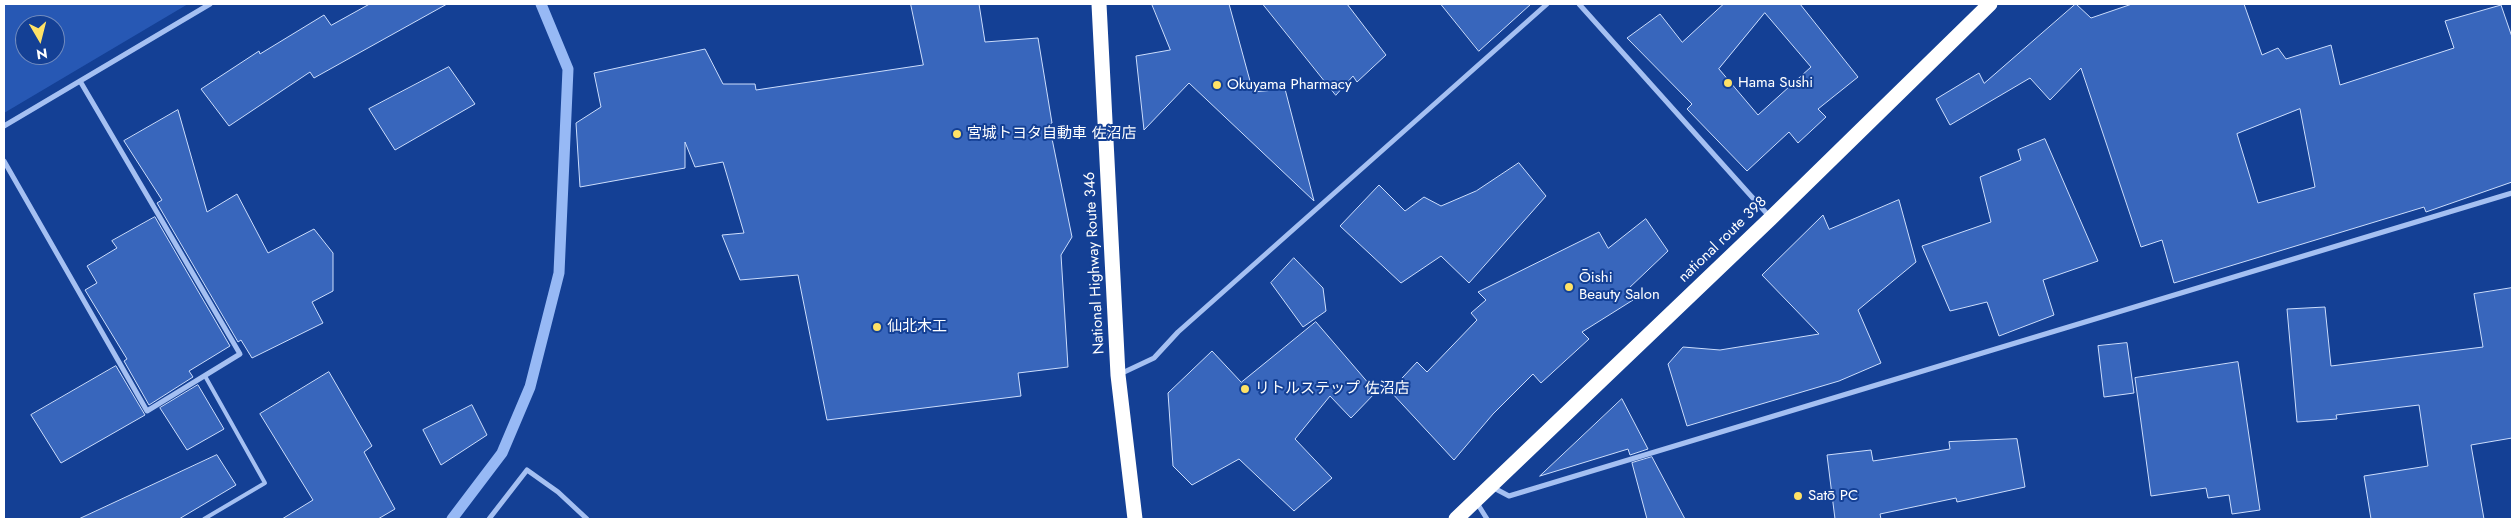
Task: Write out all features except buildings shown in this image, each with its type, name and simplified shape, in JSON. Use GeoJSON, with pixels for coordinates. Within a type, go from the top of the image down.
{"type":"FeatureCollection","features":[{"type":"Feature","properties":{"kind":"highway","name":"National Highway Route 346"},"geometry":{"type":"LineString","coordinates":[[1099,4],[1118,374],[1135,519]]}},
{"type":"Feature","properties":{"kind":"highway","name":"national route 398"},"geometry":{"type":"LineString","coordinates":[[1456,519],[1770,219],[1990,4]]}},
{"type":"Feature","properties":{"kind":"street"},"geometry":{"type":"LineString","coordinates":[[4,126],[210,4]]}},
{"type":"Feature","properties":{"kind":"street"},"geometry":{"type":"LineString","coordinates":[[1118,374],[1154,358],[1178,332],[1548,4]]}},
{"type":"Feature","properties":{"kind":"street"},"geometry":{"type":"LineString","coordinates":[[1579,4],[1770,219]]}},
{"type":"Feature","properties":{"kind":"street"},"geometry":{"type":"LineString","coordinates":[[4,161],[147,411],[240,354],[80,81]]}},
{"type":"Feature","properties":{"kind":"street"},"geometry":{"type":"LineString","coordinates":[[1490,487],[1509,496],[2512,193]]}},
{"type":"Feature","properties":{"kind":"street"},"geometry":{"type":"LineString","coordinates":[[490,519],[527,470],[558,492],[587,519]]}},
{"type":"Feature","properties":{"kind":"street"},"geometry":{"type":"LineString","coordinates":[[1475,500],[1487,519]]}},
{"type":"Feature","properties":{"kind":"lane"},"geometry":{"type":"LineString","coordinates":[[204,519],[265,484],[205,376]]}},
{"type":"Feature","properties":{"kind":"shaded area"},"geometry":{"type":"Polygon","coordinates":[[[4,4],[188,4],[4,113],[4,4]]]}},
{"type":"Feature","properties":{"kind":"waterway"},"geometry":{"type":"LineString","coordinates":[[452,519],[502,453],[530,387],[559,273],[568,69],[541,4]]}},
{"type":"Feature","properties":{"kind":"place","name":"Hama Sushi"},"geometry":{"type":"Point","coordinates":[1728,83]}},
{"type":"Feature","properties":{"kind":"place","name":"Okuyama Pharmacy"},"geometry":{"type":"Point","coordinates":[1217,85]}},
{"type":"Feature","properties":{"kind":"place","name":"宮城トヨタ自動車 佐沼店"},"geometry":{"type":"Point","coordinates":[957,134]}},
{"type":"Feature","properties":{"kind":"place","name":"Ōishi Beauty Salon"},"geometry":{"type":"Point","coordinates":[1569,287]}},
{"type":"Feature","properties":{"kind":"place","name":"仙北木工"},"geometry":{"type":"Point","coordinates":[877,327]}},
{"type":"Feature","properties":{"kind":"place","name":"リトルステップ 佐沼店"},"geometry":{"type":"Point","coordinates":[1245,389]}},
{"type":"Feature","properties":{"kind":"place","name":"Satō PC"},"geometry":{"type":"Point","coordinates":[1798,496]}}]}
